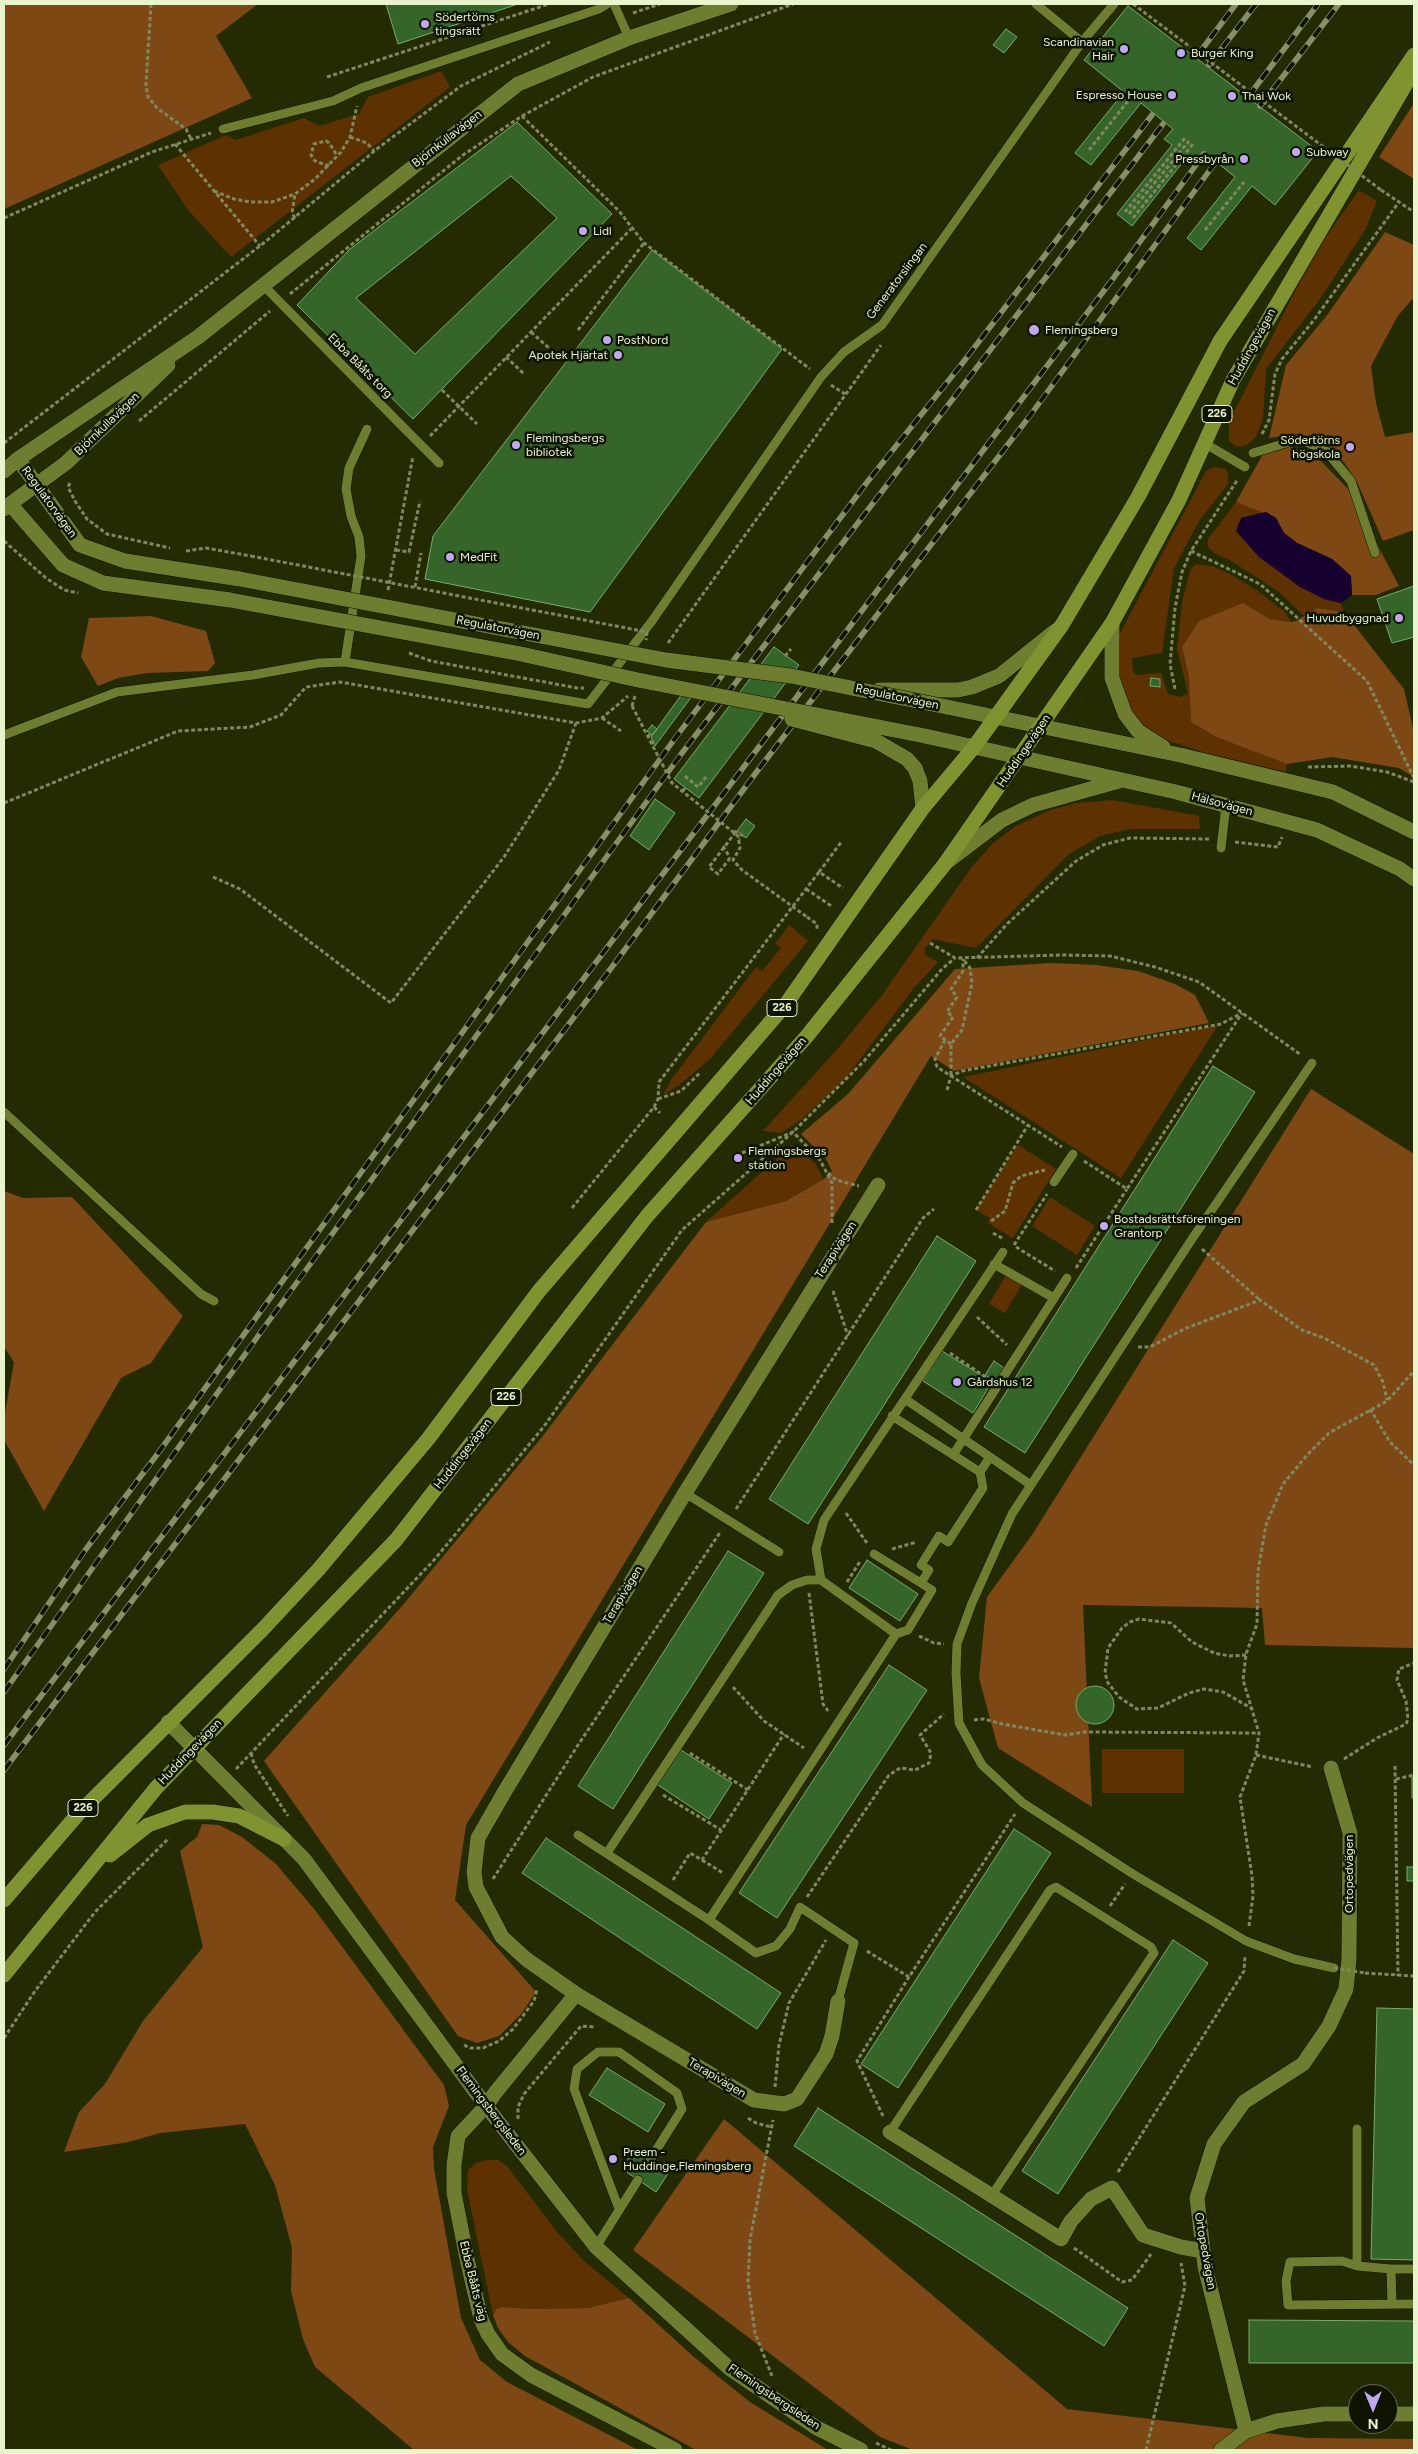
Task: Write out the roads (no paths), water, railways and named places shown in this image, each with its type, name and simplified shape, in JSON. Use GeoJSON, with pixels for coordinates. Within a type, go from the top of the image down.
{"type":"FeatureCollection","features":[{"type":"Feature","properties":{"kind":"main road","name":"Huddingevägen"},"geometry":{"type":"LineString","coordinates":[[4,1900],[78,1814],[263,1629],[312,1576],[428,1440],[539,1291],[786,1004],[923,808],[974,747],[1062,625],[1138,497],[1220,341],[1414,55]]}},
{"type":"Feature","properties":{"kind":"main road","name":"Huddingevägen"},"geometry":{"type":"LineString","coordinates":[[4,1975],[156,1788],[396,1540],[647,1216],[807,1036],[944,865],[1112,623],[1179,500],[1233,380],[1414,70]]}},
{"type":"Feature","properties":{"kind":"main road"},"geometry":{"type":"LineString","coordinates":[[86,1876],[148,1825],[185,1812],[213,1812],[239,1816],[284,1839]]}},
{"type":"Feature","properties":{"kind":"street","name":"Björnkullavägen"},"geometry":{"type":"LineString","coordinates":[[18,459],[198,337],[518,84],[629,38],[731,4]]}},
{"type":"Feature","properties":{"kind":"street","name":"Björnkullavägen"},"geometry":{"type":"LineString","coordinates":[[6,503],[36,486],[66,464],[198,337]]}},
{"type":"Feature","properties":{"kind":"street","name":"Regulatorvägen"},"geometry":{"type":"LineString","coordinates":[[4,471],[18,459],[80,545],[125,561],[240,579],[666,660],[791,676],[1040,726]]}},
{"type":"Feature","properties":{"kind":"street","name":"Regulatorvägen"},"geometry":{"type":"LineString","coordinates":[[6,503],[63,565],[103,583],[230,600],[521,654],[638,680],[925,736],[1020,757]]}},
{"type":"Feature","properties":{"kind":"street"},"geometry":{"type":"LineString","coordinates":[[1112,623],[1112,678],[1125,714],[1138,731],[1151,741],[1180,755]]}},
{"type":"Feature","properties":{"kind":"street"},"geometry":{"type":"LineString","coordinates":[[863,690],[958,690],[972,687],[999,676],[1062,625]]}},
{"type":"Feature","properties":{"kind":"street"},"geometry":{"type":"LineString","coordinates":[[638,680],[876,741],[907,759],[915,768],[920,781],[923,808]]}},
{"type":"Feature","properties":{"kind":"street"},"geometry":{"type":"LineString","coordinates":[[1040,726],[1180,755],[1333,792],[1414,832]]}},
{"type":"Feature","properties":{"kind":"street","name":"Hälsovägen"},"geometry":{"type":"LineString","coordinates":[[1020,757],[1226,805],[1317,830],[1400,869],[1414,878]]}},
{"type":"Feature","properties":{"kind":"street"},"geometry":{"type":"LineString","coordinates":[[944,865],[1002,820],[1032,805],[1123,780]]}},
{"type":"Feature","properties":{"kind":"street","name":"Terapivägen"},"geometry":{"type":"LineString","coordinates":[[838,2001],[832,2036],[826,2054],[797,2099],[784,2104],[754,2100],[576,1994],[526,1959],[502,1938],[476,1887],[474,1872],[478,1838],[685,1493],[878,1185]]}},
{"type":"Feature","properties":{"kind":"street","name":"Flemingsbergsleden"},"geometry":{"type":"LineString","coordinates":[[168,1722],[304,1859],[486,2106],[596,2247],[729,2368],[817,2428],[860,2450]]}},
{"type":"Feature","properties":{"kind":"street","name":"Ortopedvägen"},"geometry":{"type":"LineString","coordinates":[[1246,2431],[1203,2251],[1197,2198],[1214,2144],[1244,2102],[1303,2064],[1329,2026],[1346,1989],[1350,1959],[1350,1833],[1331,1768]]}},
{"type":"Feature","properties":{"kind":"street"},"geometry":{"type":"LineString","coordinates":[[486,2106],[495,2092],[576,1994]]}},
{"type":"Feature","properties":{"kind":"street","name":"Ebba Bååts väg"},"geometry":{"type":"LineString","coordinates":[[486,2106],[458,2136],[454,2165],[454,2193],[481,2319],[488,2334],[502,2354],[512,2364],[675,2450]]}},
{"type":"Feature","properties":{"kind":"street"},"geometry":{"type":"LineString","coordinates":[[890,2132],[1061,2239],[1071,2221],[1091,2199],[1112,2188],[1143,2235],[1203,2251]]}},
{"type":"Feature","properties":{"kind":"street"},"geometry":{"type":"LineString","coordinates":[[1398,2414],[1414,2414]]}},
{"type":"Feature","properties":{"kind":"street"},"geometry":{"type":"LineString","coordinates":[[1221,2450],[1246,2431],[1276,2421],[1301,2417],[1348,2415]]}},
{"type":"Feature","properties":{"kind":"lane"},"geometry":{"type":"LineString","coordinates":[[223,129],[333,101],[361,88],[599,9],[607,4]]}},
{"type":"Feature","properties":{"kind":"lane"},"geometry":{"type":"LineString","coordinates":[[614,4],[629,38]]}},
{"type":"Feature","properties":{"kind":"lane"},"geometry":{"type":"LineString","coordinates":[[1036,4],[1082,42]]}},
{"type":"Feature","properties":{"kind":"lane","name":"Generatorslingan"},"geometry":{"type":"LineString","coordinates":[[345,662],[588,704],[652,621],[821,377],[844,352],[882,325],[1109,6]]}},
{"type":"Feature","properties":{"kind":"lane","name":"Ebba Bååts torg"},"geometry":{"type":"LineString","coordinates":[[263,285],[439,463]]}},
{"type":"Feature","properties":{"kind":"lane"},"geometry":{"type":"LineString","coordinates":[[4,735],[117,692],[253,675],[319,663],[345,662],[361,556],[359,537],[351,516],[346,489],[349,468],[367,429]]}},
{"type":"Feature","properties":{"kind":"lane"},"geometry":{"type":"LineString","coordinates":[[1253,453],[1299,439],[1326,451],[1351,481],[1375,553]]}},
{"type":"Feature","properties":{"kind":"lane"},"geometry":{"type":"LineString","coordinates":[[1204,443],[1245,467]]}},
{"type":"Feature","properties":{"kind":"lane"},"geometry":{"type":"LineString","coordinates":[[1222,848],[1226,805]]}},
{"type":"Feature","properties":{"kind":"lane"},"geometry":{"type":"LineString","coordinates":[[1312,1063],[1192,1240],[1012,1514],[990,1560],[957,1644],[958,1702],[959,1723],[982,1765],[1023,1803],[1133,1874],[1246,1941],[1294,1959],[1334,1968]]}},
{"type":"Feature","properties":{"kind":"lane"},"geometry":{"type":"LineString","coordinates":[[4,1112],[201,1294],[214,1301]]}},
{"type":"Feature","properties":{"kind":"lane"},"geometry":{"type":"LineString","coordinates":[[1054,1182],[1073,1154]]}},
{"type":"Feature","properties":{"kind":"lane"},"geometry":{"type":"LineString","coordinates":[[821,1580],[816,1549],[824,1520],[1003,1252]]}},
{"type":"Feature","properties":{"kind":"lane"},"geometry":{"type":"LineString","coordinates":[[994,1264],[1054,1298]]}},
{"type":"Feature","properties":{"kind":"lane"},"geometry":{"type":"LineString","coordinates":[[953,1455],[1066,1278]]}},
{"type":"Feature","properties":{"kind":"lane"},"geometry":{"type":"LineString","coordinates":[[905,1399],[1031,1485]]}},
{"type":"Feature","properties":{"kind":"lane"},"geometry":{"type":"LineString","coordinates":[[892,1416],[980,1472]]}},
{"type":"Feature","properties":{"kind":"lane"},"geometry":{"type":"LineString","coordinates":[[921,1583],[929,1570],[921,1565],[938,1536],[948,1542],[983,1488],[980,1472],[990,1457]]}},
{"type":"Feature","properties":{"kind":"lane"},"geometry":{"type":"LineString","coordinates":[[685,1493],[779,1552]]}},
{"type":"Feature","properties":{"kind":"lane"},"geometry":{"type":"LineString","coordinates":[[709,1920],[896,1634],[908,1630],[932,1590],[874,1554]]}},
{"type":"Feature","properties":{"kind":"lane"},"geometry":{"type":"LineString","coordinates":[[607,1853],[778,1595],[792,1585],[810,1580],[821,1580],[896,1634]]}},
{"type":"Feature","properties":{"kind":"lane"},"geometry":{"type":"LineString","coordinates":[[578,1834],[666,1891],[756,1953],[776,1946],[790,1929],[800,1907],[854,1943],[838,2001]]}},
{"type":"Feature","properties":{"kind":"lane"},"geometry":{"type":"LineString","coordinates":[[890,2132],[1050,1890],[1056,1887],[1103,1916],[1151,1947],[1154,1953],[992,2195]]}},
{"type":"Feature","properties":{"kind":"lane"},"geometry":{"type":"LineString","coordinates":[[620,2209],[574,2089],[577,2069],[598,2052],[620,2052],[677,2093],[682,2109],[650,2160]]}},
{"type":"Feature","properties":{"kind":"lane"},"geometry":{"type":"LineString","coordinates":[[1357,2130],[1357,2266]]}},
{"type":"Feature","properties":{"kind":"lane"},"geometry":{"type":"LineString","coordinates":[[596,2247],[638,2180]]}},
{"type":"Feature","properties":{"kind":"lane"},"geometry":{"type":"LineString","coordinates":[[1414,2269],[1357,2266],[1342,2261],[1290,2262],[1286,2281],[1288,2305],[1414,2304]]}},
{"type":"Feature","properties":{"kind":"lane"},"geometry":{"type":"LineString","coordinates":[[1391,2269],[1392,2304]]}},
{"type":"Feature","properties":{"kind":"railway"},"geometry":{"type":"LineString","coordinates":[[1197,56],[1236,4]]}},
{"type":"Feature","properties":{"kind":"railway"},"geometry":{"type":"LineString","coordinates":[[1209,65],[1256,4]]}},
{"type":"Feature","properties":{"kind":"railway"},"geometry":{"type":"LineString","coordinates":[[1248,97],[1318,4]]}},
{"type":"Feature","properties":{"kind":"railway"},"geometry":{"type":"LineString","coordinates":[[1260,106],[1339,4]]}},
{"type":"Feature","properties":{"kind":"railway"},"geometry":{"type":"LineString","coordinates":[[4,1669],[86,1549],[156,1456],[676,737],[868,481],[961,365],[1152,115]]}},
{"type":"Feature","properties":{"kind":"railway"},"geometry":{"type":"LineString","coordinates":[[4,1692],[263,1329],[682,753],[1163,124]]}},
{"type":"Feature","properties":{"kind":"railway"},"geometry":{"type":"LineString","coordinates":[[4,1745],[1112,280],[1204,154]]}},
{"type":"Feature","properties":{"kind":"railway"},"geometry":{"type":"LineString","coordinates":[[4,1770],[606,975],[755,774],[1029,417],[1215,163]]}},
{"type":"Feature","properties":{"kind":"place","name":"Södertörns tingsrätt"},"geometry":{"type":"Point","coordinates":[425,24]}},
{"type":"Feature","properties":{"kind":"place","name":"Scandinavian Hair"},"geometry":{"type":"Point","coordinates":[1124,49]}},
{"type":"Feature","properties":{"kind":"place","name":"Burger King"},"geometry":{"type":"Point","coordinates":[1181,53]}},
{"type":"Feature","properties":{"kind":"place","name":"Espresso House"},"geometry":{"type":"Point","coordinates":[1172,95]}},
{"type":"Feature","properties":{"kind":"place","name":"Thai Wok"},"geometry":{"type":"Point","coordinates":[1232,96]}},
{"type":"Feature","properties":{"kind":"place","name":"Subway"},"geometry":{"type":"Point","coordinates":[1296,152]}},
{"type":"Feature","properties":{"kind":"place","name":"Pressbyrån"},"geometry":{"type":"Point","coordinates":[1244,159]}},
{"type":"Feature","properties":{"kind":"place","name":"Lidl"},"geometry":{"type":"Point","coordinates":[583,231]}},
{"type":"Feature","properties":{"kind":"place","name":"Flemingsberg"},"geometry":{"type":"Point","coordinates":[1034,330]}},
{"type":"Feature","properties":{"kind":"place","name":"PostNord"},"geometry":{"type":"Point","coordinates":[607,340]}},
{"type":"Feature","properties":{"kind":"place","name":"Apotek Hjärtat"},"geometry":{"type":"Point","coordinates":[618,355]}},
{"type":"Feature","properties":{"kind":"place","name":"Flemingsbergs bibliotek"},"geometry":{"type":"Point","coordinates":[516,445]}},
{"type":"Feature","properties":{"kind":"place","name":"Södertörns högskola"},"geometry":{"type":"Point","coordinates":[1350,447]}},
{"type":"Feature","properties":{"kind":"place","name":"MedFit"},"geometry":{"type":"Point","coordinates":[450,557]}},
{"type":"Feature","properties":{"kind":"place","name":"Huvudbyggnad"},"geometry":{"type":"Point","coordinates":[1399,618]}},
{"type":"Feature","properties":{"kind":"place","name":"Flemingsbergs station"},"geometry":{"type":"Point","coordinates":[738,1158]}},
{"type":"Feature","properties":{"kind":"place","name":"Bostadsrättsföreningen Grantorp"},"geometry":{"type":"Point","coordinates":[1104,1226]}},
{"type":"Feature","properties":{"kind":"place","name":"Gårdshus 12"},"geometry":{"type":"Point","coordinates":[957,1382]}},
{"type":"Feature","properties":{"kind":"place","name":"Preem - Huddinge,Flemingsberg"},"geometry":{"type":"Point","coordinates":[613,2159]}}]}
